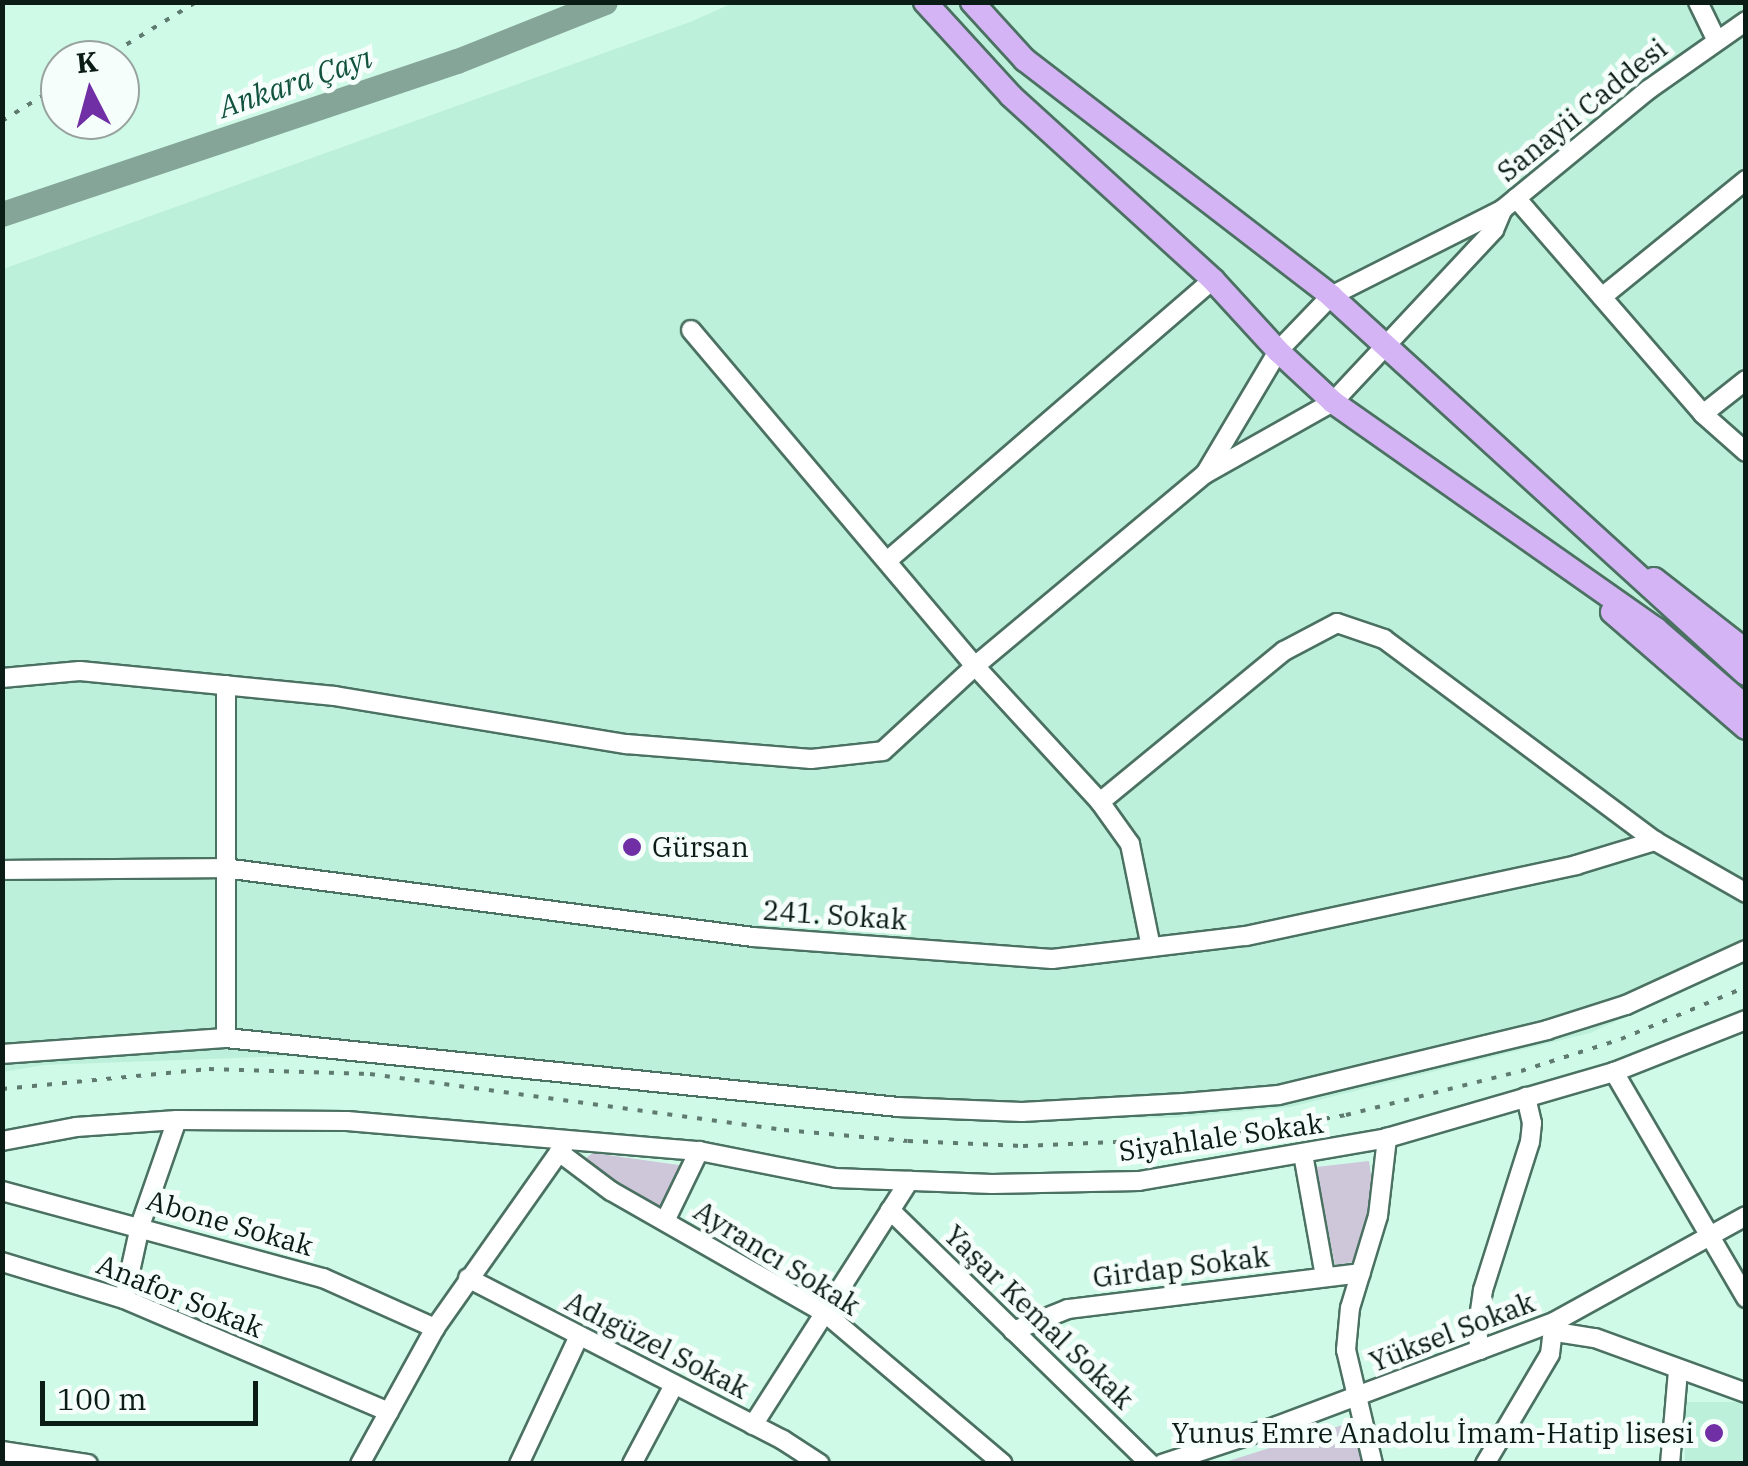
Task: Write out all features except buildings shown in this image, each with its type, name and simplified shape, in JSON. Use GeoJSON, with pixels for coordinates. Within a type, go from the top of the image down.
{"type":"FeatureCollection","features":[{"type":"Feature","properties":{"kind":"main road"},"geometry":{"type":"LineString","coordinates":[[925,2],[1010,96],[1213,280],[1278,352],[1332,402],[1656,629],[1746,707]]}},
{"type":"Feature","properties":{"kind":"main road"},"geometry":{"type":"LineString","coordinates":[[972,2],[1025,60],[1331,296],[1746,674]]}},
{"type":"Feature","properties":{"kind":"main road"},"geometry":{"type":"LineString","coordinates":[[1602,545],[1679,594],[1746,651]]}},
{"type":"Feature","properties":{"kind":"main road"},"geometry":{"type":"LineString","coordinates":[[1581,574],[1619,620],[1746,728]]}},
{"type":"Feature","properties":{"kind":"street"},"geometry":{"type":"LineString","coordinates":[[1698,2],[1716,39]]}},
{"type":"Feature","properties":{"kind":"street","name":"Sanayii Caddesi"},"geometry":{"type":"LineString","coordinates":[[1278,352],[1331,296],[1509,204],[1716,39],[1746,21]]}},
{"type":"Feature","properties":{"kind":"street"},"geometry":{"type":"LineString","coordinates":[[1602,297],[1746,180]]}},
{"type":"Feature","properties":{"kind":"street"},"geometry":{"type":"LineString","coordinates":[[1509,204],[1602,297],[1704,414],[1746,452]]}},
{"type":"Feature","properties":{"kind":"street","name":"Sanayii Caddesi"},"geometry":{"type":"LineString","coordinates":[[1332,402],[1494,230],[1509,204]]}},
{"type":"Feature","properties":{"kind":"street"},"geometry":{"type":"LineString","coordinates":[[886,562],[1213,280]]}},
{"type":"Feature","properties":{"kind":"street"},"geometry":{"type":"LineString","coordinates":[[691,330],[974,666],[1100,802],[1130,844],[1152,947]]}},
{"type":"Feature","properties":{"kind":"street"},"geometry":{"type":"LineString","coordinates":[[1206,474],[1278,352]]}},
{"type":"Feature","properties":{"kind":"street"},"geometry":{"type":"LineString","coordinates":[[1704,414],[1746,380]]}},
{"type":"Feature","properties":{"kind":"street"},"geometry":{"type":"LineString","coordinates":[[2,678],[80,671],[335,696],[626,744],[811,760],[883,751],[974,666],[1206,474],[1332,402]]}},
{"type":"Feature","properties":{"kind":"street"},"geometry":{"type":"LineString","coordinates":[[1100,802],[1284,651],[1337,623],[1384,639],[1655,841],[1746,893]]}},
{"type":"Feature","properties":{"kind":"street"},"geometry":{"type":"LineString","coordinates":[[226,685],[226,1038]]}},
{"type":"Feature","properties":{"kind":"street","name":"241. Sokak"},"geometry":{"type":"LineString","coordinates":[[2,870],[224,868],[753,937],[1052,958],[1246,936],[1576,865],[1655,841]]}},
{"type":"Feature","properties":{"kind":"street"},"geometry":{"type":"LineString","coordinates":[[2,1054],[226,1038],[898,1108],[1022,1112],[1184,1103],[1279,1095],[1547,1030],[1626,1005],[1746,950]]}},
{"type":"Feature","properties":{"kind":"street","name":"Siyahlale Sokak"},"geometry":{"type":"LineString","coordinates":[[2,1141],[76,1127],[177,1120],[347,1121],[563,1146],[700,1151],[835,1178],[1138,1181],[1388,1138],[1614,1072],[1746,1020]]}},
{"type":"Feature","properties":{"kind":"street"},"geometry":{"type":"LineString","coordinates":[[1614,1072],[1746,1298]]}},
{"type":"Feature","properties":{"kind":"street"},"geometry":{"type":"LineString","coordinates":[[1480,1350],[1476,1332],[1483,1290],[1530,1142],[1532,1123],[1526,1097]]}},
{"type":"Feature","properties":{"kind":"street"},"geometry":{"type":"LineString","coordinates":[[124,1299],[140,1226],[177,1120]]}},
{"type":"Feature","properties":{"kind":"street"},"geometry":{"type":"LineString","coordinates":[[1374,1464],[1346,1350],[1350,1308],[1381,1199],[1388,1138]]}},
{"type":"Feature","properties":{"kind":"street"},"geometry":{"type":"LineString","coordinates":[[360,1464],[436,1328],[563,1146]]}},
{"type":"Feature","properties":{"kind":"street","name":"Ayrancı Sokak"},"geometry":{"type":"LineString","coordinates":[[563,1146],[611,1190],[825,1313],[1002,1464]]}},
{"type":"Feature","properties":{"kind":"street"},"geometry":{"type":"LineString","coordinates":[[665,1221],[700,1151]]}},
{"type":"Feature","properties":{"kind":"street"},"geometry":{"type":"LineString","coordinates":[[1303,1154],[1326,1276]]}},
{"type":"Feature","properties":{"kind":"street"},"geometry":{"type":"LineString","coordinates":[[754,1425],[909,1180]]}},
{"type":"Feature","properties":{"kind":"street","name":"Abone Sokak"},"geometry":{"type":"LineString","coordinates":[[2,1190],[323,1278],[436,1328]]}},
{"type":"Feature","properties":{"kind":"street","name":"Yaşar Kemal Sokak"},"geometry":{"type":"LineString","coordinates":[[890,1210],[1150,1464]]}},
{"type":"Feature","properties":{"kind":"street","name":"Yüksel Sokak"},"geometry":{"type":"LineString","coordinates":[[1162,1464],[1555,1327],[1746,1216]]}},
{"type":"Feature","properties":{"kind":"street","name":"Anafor Sokak"},"geometry":{"type":"LineString","coordinates":[[2,1262],[124,1299],[389,1412]]}},
{"type":"Feature","properties":{"kind":"street","name":"Girdap Sokak"},"geometry":{"type":"LineString","coordinates":[[1013,1331],[1068,1309],[1361,1274]]}},
{"type":"Feature","properties":{"kind":"street","name":"Adıgüzel Sokak"},"geometry":{"type":"LineString","coordinates":[[468,1278],[754,1425],[790,1455],[820,1464]]}},
{"type":"Feature","properties":{"kind":"street"},"geometry":{"type":"LineString","coordinates":[[1485,1464],[1550,1354],[1555,1327],[1746,1393]]}},
{"type":"Feature","properties":{"kind":"street"},"geometry":{"type":"LineString","coordinates":[[519,1464],[579,1336]]}},
{"type":"Feature","properties":{"kind":"street"},"geometry":{"type":"LineString","coordinates":[[1670,1464],[1678,1371]]}},
{"type":"Feature","properties":{"kind":"street"},"geometry":{"type":"LineString","coordinates":[[632,1464],[674,1385]]}},
{"type":"Feature","properties":{"kind":"street"},"geometry":{"type":"LineString","coordinates":[[2,1451],[88,1464]]}},
{"type":"Feature","properties":{"kind":"shaded area"},"geometry":{"type":"Polygon","coordinates":[[[733,3],[1745,3],[1745,963],[1590,1033],[1290,1107],[1172,1118],[917,1119],[290,1056],[44,1065],[3,1072],[3,269],[690,22],[733,3]]]}},
{"type":"Feature","properties":{"kind":"shaded area"},"geometry":{"type":"Polygon","coordinates":[[[593,1153],[686,1166],[661,1208],[587,1163],[587,1157],[593,1153]]]}},
{"type":"Feature","properties":{"kind":"shaded area"},"geometry":{"type":"Polygon","coordinates":[[[1369,1161],[1374,1194],[1353,1262],[1335,1265],[1316,1167],[1369,1161]]]}},
{"type":"Feature","properties":{"kind":"shaded area","name":"Yunus Emre Anadolu İmam-Hatip lisesi"},"geometry":{"type":"Polygon","coordinates":[[[1685,1402],[1745,1402],[1745,1464],[1685,1464],[1685,1402]]]}},
{"type":"Feature","properties":{"kind":"shaded area"},"geometry":{"type":"Polygon","coordinates":[[[1349,1423],[1356,1429],[1362,1463],[1219,1464],[1349,1423]]]}},
{"type":"Feature","properties":{"kind":"waterway","name":"Ankara Çayı"},"geometry":{"type":"LineString","coordinates":[[2,214],[457,61],[605,2]]}},
{"type":"Feature","properties":{"kind":"railway"},"geometry":{"type":"LineString","coordinates":[[134,40],[196,2]]}},
{"type":"Feature","properties":{"kind":"railway"},"geometry":{"type":"LineString","coordinates":[[2,121],[40,97]]}},
{"type":"Feature","properties":{"kind":"railway"},"geometry":{"type":"LineString","coordinates":[[2,1089],[209,1069],[370,1074],[784,1130],[1023,1146],[1115,1142],[1236,1134],[1346,1115],[1521,1071],[1621,1039],[1746,987]]}},
{"type":"Feature","properties":{"kind":"place","name":"Gürsan"},"geometry":{"type":"Point","coordinates":[632,847]}},
{"type":"Feature","properties":{"kind":"place","name":"Yunus Emre Anadolu İmam-Hatip lisesi"},"geometry":{"type":"Point","coordinates":[1714,1433]}}]}
